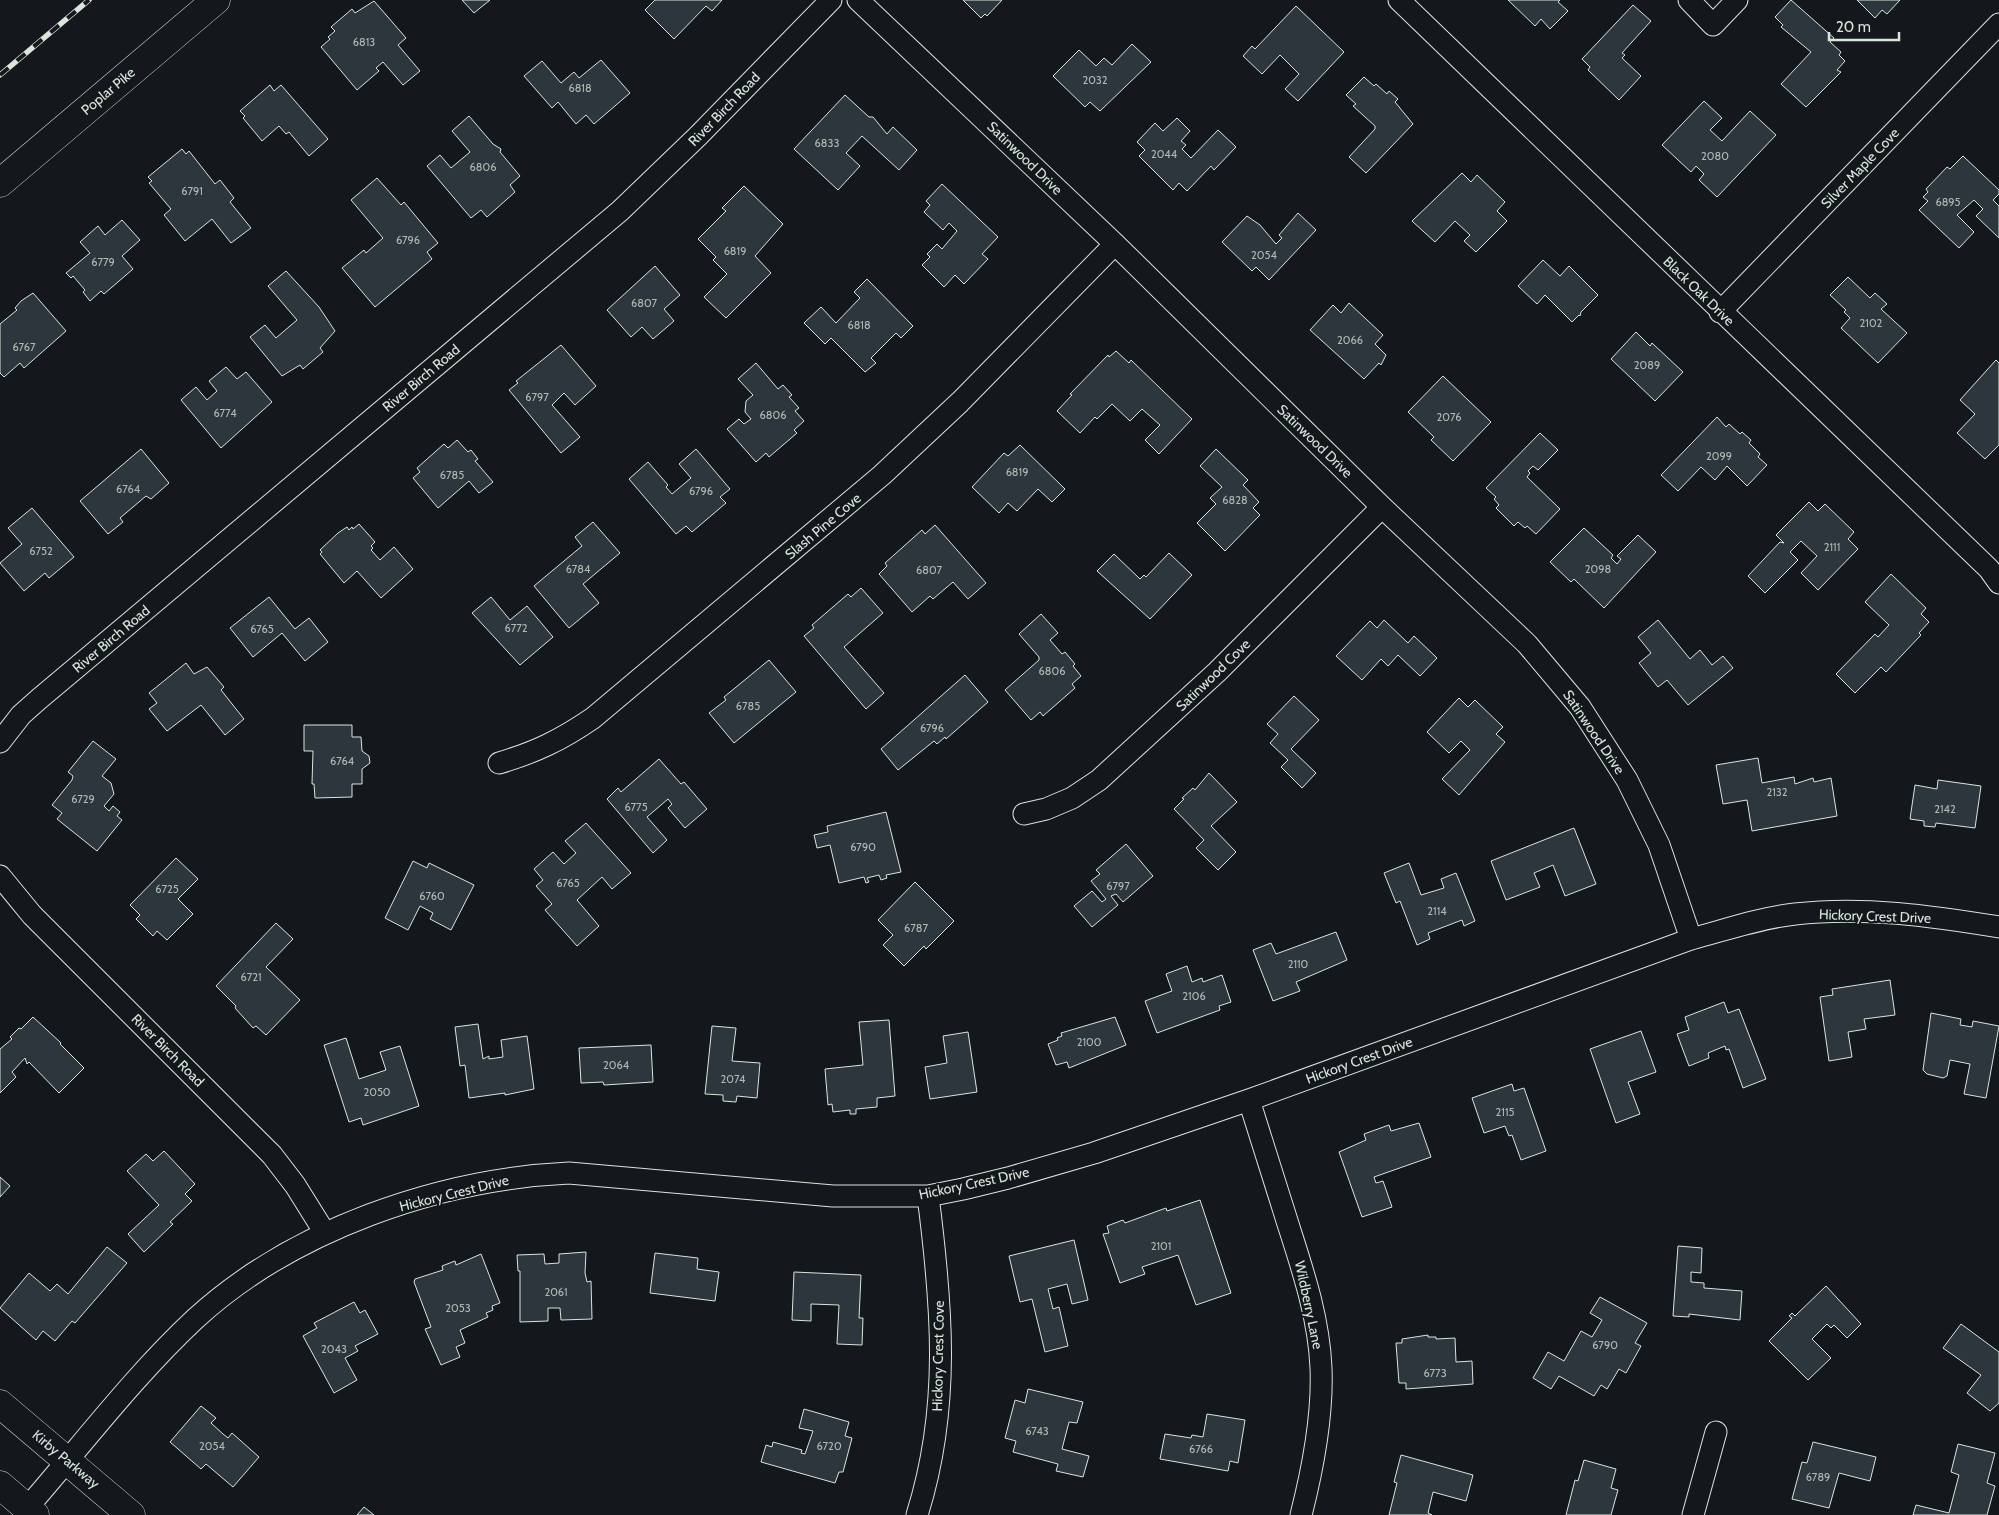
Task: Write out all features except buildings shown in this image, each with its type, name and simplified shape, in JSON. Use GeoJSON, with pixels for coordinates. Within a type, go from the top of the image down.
{"type":"FeatureCollection","features":[{"type":"Feature","properties":{"kind":"main road","name":"Poplar Pike"},"geometry":{"type":"LineString","coordinates":[[0,183],[216,0]]}},
{"type":"Feature","properties":{"kind":"main road","name":"Kirby Parkway"},"geometry":{"type":"LineString","coordinates":[[0,1404],[131,1515]]}},
{"type":"Feature","properties":{"kind":"main road"},"geometry":{"type":"LineString","coordinates":[[0,1485],[31,1512]]}},
{"type":"Feature","properties":{"kind":"street","name":"River Birch Road"},"geometry":{"type":"LineString","coordinates":[[0,742],[20,715],[620,211],[698,136],[831,0]]}},
{"type":"Feature","properties":{"kind":"street","name":"Satinwood Drive"},"geometry":{"type":"LineString","coordinates":[[858,0],[1115,244],[1382,507],[1527,644],[1580,707],[1617,763],[1659,845],[1691,939]]}},
{"type":"Feature","properties":{"kind":"street","name":"Black Oak Drive"},"geometry":{"type":"LineString","coordinates":[[1399,0],[1720,312],[1996,570]]}},
{"type":"Feature","properties":{"kind":"street"},"geometry":{"type":"LineString","coordinates":[[1689,0],[1713,25],[1737,0]]}},
{"type":"Feature","properties":{"kind":"street","name":"Silver Maple Cove"},"geometry":{"type":"LineString","coordinates":[[1720,312],[1999,24]]}},
{"type":"Feature","properties":{"kind":"street","name":"Slash Pine Cove"},"geometry":{"type":"LineString","coordinates":[[499,763],[535,752],[564,738],[592,718],[841,512],[960,402],[1115,244]]}},
{"type":"Feature","properties":{"kind":"street","name":"Satinwood Cove"},"geometry":{"type":"LineString","coordinates":[[1024,814],[1046,810],[1072,798],[1106,774],[1217,672],[1382,507]]}},
{"type":"Feature","properties":{"kind":"street","name":"River Birch Road"},"geometry":{"type":"LineString","coordinates":[[0,876],[32,915],[272,1155],[295,1185],[325,1233]]}},
{"type":"Feature","properties":{"kind":"street","name":"Hickory Crest Drive"},"geometry":{"type":"LineString","coordinates":[[31,1512],[68,1461],[157,1357],[196,1318],[229,1290],[325,1233],[372,1214],[459,1188],[542,1174],[600,1174],[833,1196],[928,1196],[1008,1178],[1084,1156],[1248,1100],[1691,939],[1744,925],[1794,914],[1844,912],[1902,914],[1999,927]]}},
{"type":"Feature","properties":{"kind":"street","name":"Wildberry Lane"},"geometry":{"type":"LineString","coordinates":[[1248,1100],[1306,1277],[1318,1339],[1321,1368],[1321,1400],[1315,1450],[1301,1515]]}},
{"type":"Feature","properties":{"kind":"street","name":"Hickory Crest Cove"},"geometry":{"type":"LineString","coordinates":[[916,1515],[933,1449],[940,1393],[941,1310],[928,1196]]}},
{"type":"Feature","properties":{"kind":"street"},"geometry":{"type":"LineString","coordinates":[[1692,1515],[1716,1432]]}},
{"type":"Feature","properties":{"kind":"railway"},"geometry":{"type":"LineString","coordinates":[[0,75],[89,0]]}}]}
